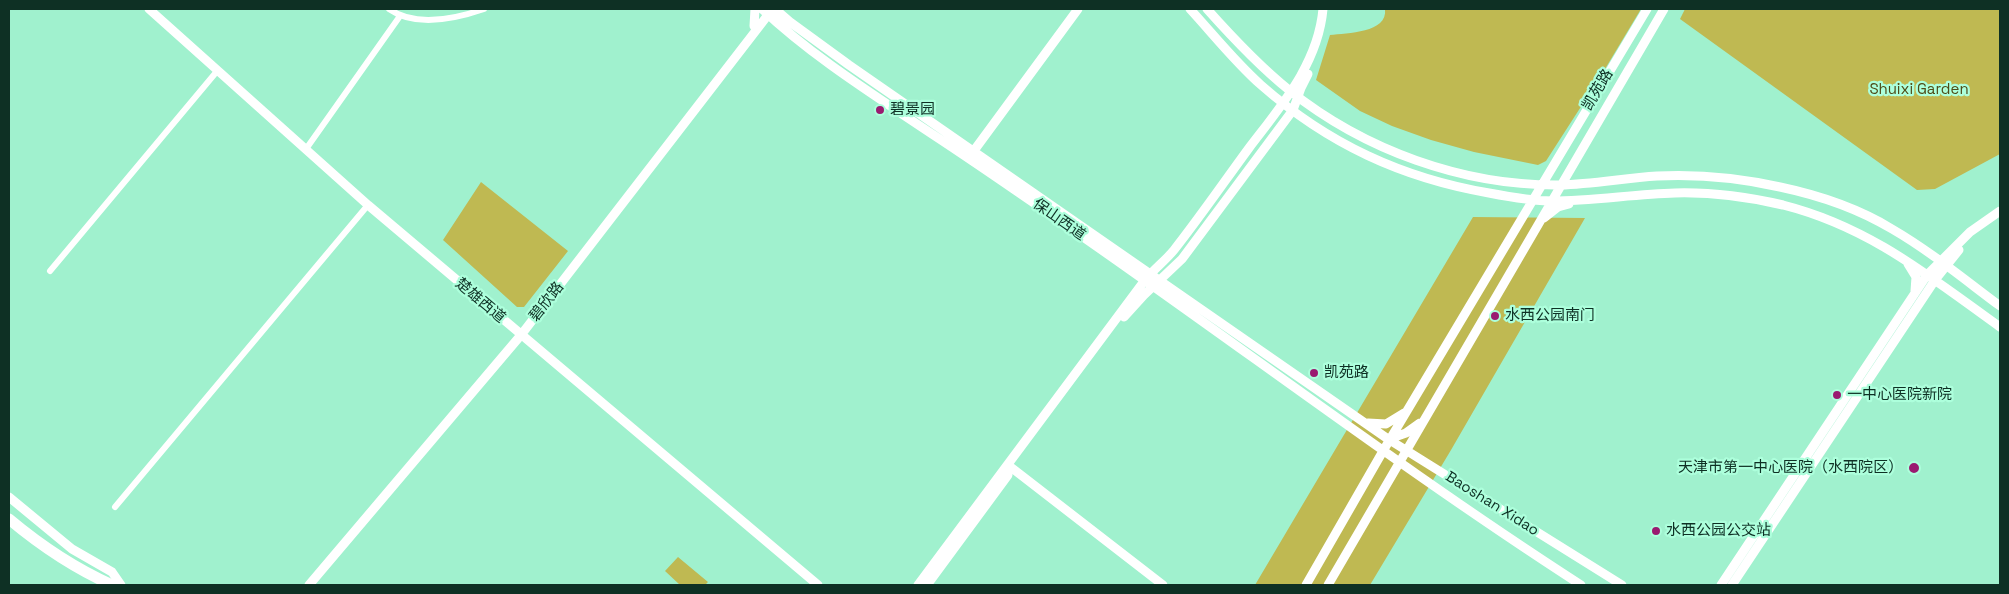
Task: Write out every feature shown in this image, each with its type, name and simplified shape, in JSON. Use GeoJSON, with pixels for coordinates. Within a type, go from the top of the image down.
{"type":"FeatureCollection","features":[{"type":"Feature","properties":{"kind":"highway"},"geometry":{"type":"LineString","coordinates":[[9,519],[59,556],[88,574],[112,585]]}},
{"type":"Feature","properties":{"kind":"main road","name":"楚雄西道"},"geometry":{"type":"LineString","coordinates":[[149,9],[368,205],[818,585]]}},
{"type":"Feature","properties":{"kind":"main road"},"geometry":{"type":"LineString","coordinates":[[971,154],[1078,9]]}},
{"type":"Feature","properties":{"kind":"main road"},"geometry":{"type":"LineString","coordinates":[[1190,9],[1239,64],[1282,103],[1354,150],[1415,176],[1448,186],[1532,200],[1582,200],[1676,192],[1738,196],[1784,206],[1836,223],[1879,243],[1931,276],[2000,327]]}},
{"type":"Feature","properties":{"kind":"main road"},"geometry":{"type":"LineString","coordinates":[[1207,9],[1254,58],[1294,94],[1338,124],[1385,148],[1411,158],[1437,167],[1468,174],[1542,185],[1580,184],[1677,176],[1748,181],[1782,187],[1844,206],[1871,217],[1913,242],[2000,306]]}},
{"type":"Feature","properties":{"kind":"main road"},"geometry":{"type":"LineString","coordinates":[[918,585],[1127,314],[1156,282],[1182,259],[1293,110],[1294,94],[1314,51],[1322,21],[1323,9]]}},
{"type":"Feature","properties":{"kind":"main road"},"geometry":{"type":"LineString","coordinates":[[927,585],[1010,466],[1148,277],[1174,250],[1282,103],[1294,94],[1319,50],[1327,9]]}},
{"type":"Feature","properties":{"kind":"main road","name":"凯苑路"},"geometry":{"type":"LineString","coordinates":[[1306,585],[1383,451],[1647,9]]}},
{"type":"Feature","properties":{"kind":"main road","name":"凯苑路"},"geometry":{"type":"LineString","coordinates":[[1328,585],[1536,227],[1550,199],[1664,9]]}},
{"type":"Feature","properties":{"kind":"main road"},"geometry":{"type":"LineString","coordinates":[[764,14],[771,24],[787,26]]}},
{"type":"Feature","properties":{"kind":"main road"},"geometry":{"type":"LineString","coordinates":[[764,14],[780,17],[787,26]]}},
{"type":"Feature","properties":{"kind":"main road","name":"碧欣路"},"geometry":{"type":"LineString","coordinates":[[309,585],[519,333],[764,14]]}},
{"type":"Feature","properties":{"kind":"main road","name":"保山西道"},"geometry":{"type":"LineString","coordinates":[[787,26],[1148,277],[1363,421]]}},
{"type":"Feature","properties":{"kind":"main road"},"geometry":{"type":"LineString","coordinates":[[1518,226],[1550,199],[1580,184]]}},
{"type":"Feature","properties":{"kind":"main road"},"geometry":{"type":"LineString","coordinates":[[1536,227],[1558,207],[1582,200]]}},
{"type":"Feature","properties":{"kind":"main road"},"geometry":{"type":"LineString","coordinates":[[1721,585],[1915,292],[1970,232],[2000,211]]}},
{"type":"Feature","properties":{"kind":"main road"},"geometry":{"type":"LineString","coordinates":[[1942,264],[1967,241],[2000,217]]}},
{"type":"Feature","properties":{"kind":"main road"},"geometry":{"type":"LineString","coordinates":[[1732,585],[1925,295],[1931,276],[1924,256],[1913,242]]}},
{"type":"Feature","properties":{"kind":"main road"},"geometry":{"type":"LineString","coordinates":[[1902,257],[1916,277],[1915,292]]}},
{"type":"Feature","properties":{"kind":"main road","name":"保山西道"},"geometry":{"type":"LineString","coordinates":[[1156,282],[1356,432]]}},
{"type":"Feature","properties":{"kind":"main road","name":"碧欣路"},"geometry":{"type":"LineString","coordinates":[[301,585],[519,333]]}},
{"type":"Feature","properties":{"kind":"main road"},"geometry":{"type":"LineString","coordinates":[[1363,421],[1386,424],[1396,420],[1410,407]]}},
{"type":"Feature","properties":{"kind":"main road"},"geometry":{"type":"LineString","coordinates":[[1356,432],[1373,439],[1390,440],[1411,430],[1425,418]]}},
{"type":"Feature","properties":{"kind":"main road","name":"Baoshan Xidao"},"geometry":{"type":"LineString","coordinates":[[1363,421],[1407,451],[1622,585]]}},
{"type":"Feature","properties":{"kind":"main road","name":"Baoshan Xidao"},"geometry":{"type":"LineString","coordinates":[[1356,432],[1581,585]]}},
{"type":"Feature","properties":{"kind":"main road"},"geometry":{"type":"LineString","coordinates":[[1010,466],[1164,585]]}},
{"type":"Feature","properties":{"kind":"main road"},"geometry":{"type":"LineString","coordinates":[[9,497],[72,548],[112,572],[121,585]]}},
{"type":"Feature","properties":{"kind":"street"},"geometry":{"type":"LineString","coordinates":[[389,9],[400,16],[438,20],[463,17],[484,9]]}},
{"type":"Feature","properties":{"kind":"street"},"geometry":{"type":"LineString","coordinates":[[306,149],[400,16]]}},
{"type":"Feature","properties":{"kind":"street"},"geometry":{"type":"LineString","coordinates":[[50,272],[218,70]]}},
{"type":"Feature","properties":{"kind":"street"},"geometry":{"type":"LineString","coordinates":[[115,507],[368,205]]}},
{"type":"Feature","properties":{"kind":"green space"},"geometry":{"type":"Polygon","coordinates":[[[1385,9],[1641,9],[1546,161],[1538,165],[1474,152],[1431,140],[1392,126],[1360,111],[1316,80],[1330,35],[1356,32],[1373,27],[1380,23],[1384,17],[1385,9]]]}},
{"type":"Feature","properties":{"kind":"green space","name":"Shuixi Garden"},"geometry":{"type":"Polygon","coordinates":[[[1685,9],[2000,9],[2000,154],[1935,189],[1917,190],[1680,19],[1685,9]]]}},
{"type":"Feature","properties":{"kind":"green space"},"geometry":{"type":"Polygon","coordinates":[[[481,182],[568,251],[524,307],[517,307],[443,240],[481,182]]]}},
{"type":"Feature","properties":{"kind":"green space"},"geometry":{"type":"Polygon","coordinates":[[[1473,217],[1585,218],[1451,450],[1370,585],[1255,585],[1473,217]]]}},
{"type":"Feature","properties":{"kind":"green space"},"geometry":{"type":"Polygon","coordinates":[[[678,557],[708,582],[705,585],[680,585],[665,571],[678,557]]]}},
{"type":"Feature","properties":{"kind":"place","name":"碧景园"},"geometry":{"type":"Point","coordinates":[880,110]}},
{"type":"Feature","properties":{"kind":"place","name":"水西公园南门"},"geometry":{"type":"Point","coordinates":[1495,316]}},
{"type":"Feature","properties":{"kind":"place","name":"凯苑路"},"geometry":{"type":"Point","coordinates":[1314,373]}},
{"type":"Feature","properties":{"kind":"place","name":"一中心医院新院"},"geometry":{"type":"Point","coordinates":[1837,395]}},
{"type":"Feature","properties":{"kind":"place","name":"天津市第一中心医院（水西院区）"},"geometry":{"type":"Point","coordinates":[1914,468]}},
{"type":"Feature","properties":{"kind":"place","name":"水西公园公交站"},"geometry":{"type":"Point","coordinates":[1656,531]}}]}
